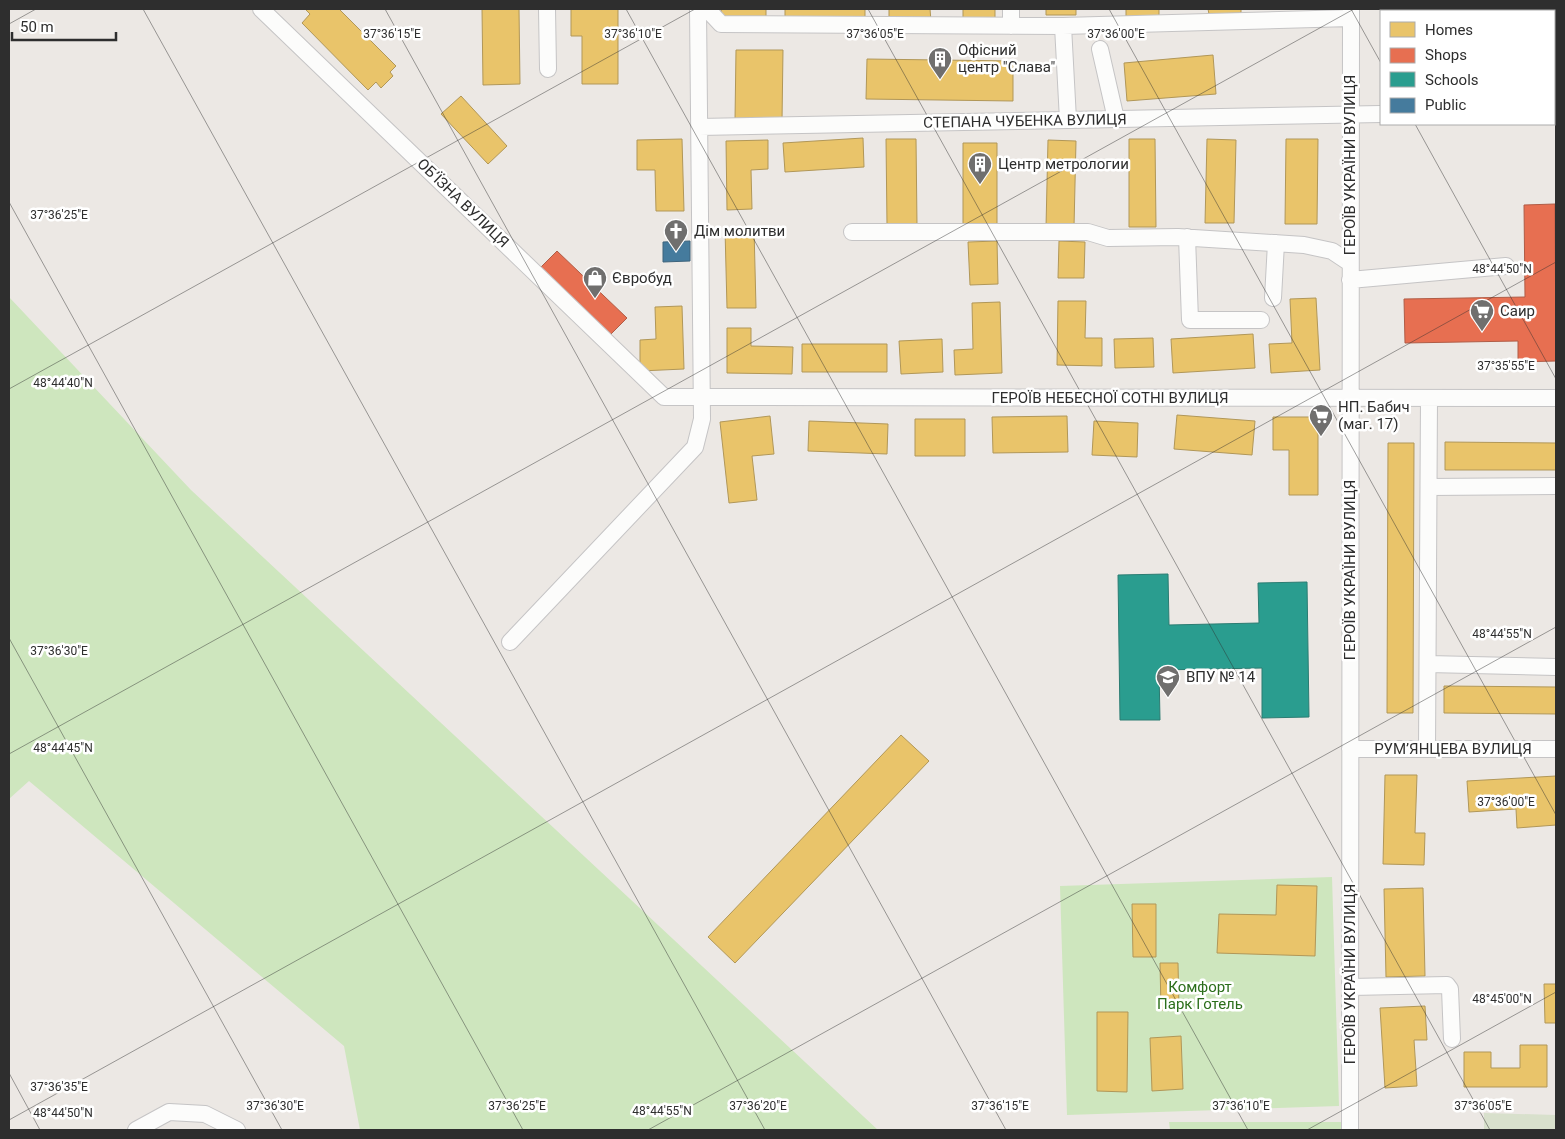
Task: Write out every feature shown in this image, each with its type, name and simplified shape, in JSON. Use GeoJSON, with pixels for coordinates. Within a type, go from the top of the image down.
{"type":"FeatureCollection","features":[{"type":"Feature","properties":{"kind":"street","name":"ОБ’ЇЗНА ВУЛИЦЯ"},"geometry":{"type":"LineString","coordinates":[[261,9],[664,398]]}},
{"type":"Feature","properties":{"kind":"street"},"geometry":{"type":"LineString","coordinates":[[547,9],[548,69]]}},
{"type":"Feature","properties":{"kind":"street"},"geometry":{"type":"LineString","coordinates":[[510,642],[696,447],[702,419],[698,9]]}},
{"type":"Feature","properties":{"kind":"street"},"geometry":{"type":"LineString","coordinates":[[707,9],[721,24],[1063,26],[1350,14]]}},
{"type":"Feature","properties":{"kind":"street"},"geometry":{"type":"LineString","coordinates":[[1011,9],[1011,26]]}},
{"type":"Feature","properties":{"kind":"street","name":"ГЕРОЇВ УКРАЇНИ ВУЛИЦЯ"},"geometry":{"type":"LineString","coordinates":[[1350,14],[1350,1130]]}},
{"type":"Feature","properties":{"kind":"street"},"geometry":{"type":"LineString","coordinates":[[1063,26],[1068,120]]}},
{"type":"Feature","properties":{"kind":"street"},"geometry":{"type":"LineString","coordinates":[[1100,49],[1116,119]]}},
{"type":"Feature","properties":{"kind":"street","name":"СТЕПАНА ЧУБЕНКА ВУЛИЦЯ"},"geometry":{"type":"LineString","coordinates":[[699,127],[1380,114]]}},
{"type":"Feature","properties":{"kind":"street"},"geometry":{"type":"LineString","coordinates":[[852,232],[1088,232],[1108,238],[1187,237],[1304,245],[1332,251],[1350,263]]}},
{"type":"Feature","properties":{"kind":"street"},"geometry":{"type":"LineString","coordinates":[[1187,237],[1190,320],[1261,320]]}},
{"type":"Feature","properties":{"kind":"street"},"geometry":{"type":"LineString","coordinates":[[1273,298],[1276,243]]}},
{"type":"Feature","properties":{"kind":"street"},"geometry":{"type":"LineString","coordinates":[[1350,280],[1506,266]]}},
{"type":"Feature","properties":{"kind":"street","name":"ГЕРОЇВ НЕБЕСНОЇ СОТНІ ВУЛИЦЯ"},"geometry":{"type":"LineString","coordinates":[[664,398],[701,396],[1556,398]]}},
{"type":"Feature","properties":{"kind":"street"},"geometry":{"type":"LineString","coordinates":[[1427,749],[1429,398]]}},
{"type":"Feature","properties":{"kind":"street"},"geometry":{"type":"LineString","coordinates":[[1429,487],[1556,486]]}},
{"type":"Feature","properties":{"kind":"street"},"geometry":{"type":"LineString","coordinates":[[1428,664],[1556,667]]}},
{"type":"Feature","properties":{"kind":"street","name":"РУМ’ЯНЦЕВА ВУЛИЦЯ"},"geometry":{"type":"LineString","coordinates":[[1350,748],[1556,749]]}},
{"type":"Feature","properties":{"kind":"street"},"geometry":{"type":"LineString","coordinates":[[1351,987],[1447,985],[1450,989],[1452,1039]]}},
{"type":"Feature","properties":{"kind":"street"},"geometry":{"type":"LineString","coordinates":[[136,1130],[169,1112],[205,1114],[237,1130]]}},
{"type":"Feature","properties":{"kind":"green space"},"geometry":{"type":"Polygon","coordinates":[[[9,297],[191,490],[878,1130],[360,1130],[344,1046],[29,781],[9,799],[9,297]]]}},
{"type":"Feature","properties":{"kind":"green space","name":"Комфорт Парк Готель"},"geometry":{"type":"Polygon","coordinates":[[[1332,877],[1339,1106],[1067,1115],[1060,886],[1332,877]]]}},
{"type":"Feature","properties":{"kind":"green space"},"geometry":{"type":"Polygon","coordinates":[[[1484,1113],[1556,1115],[1556,1130],[1484,1130],[1484,1113]]]}},
{"type":"Feature","properties":{"kind":"green space"},"geometry":{"type":"Polygon","coordinates":[[[1169,1122],[1348,1122],[1348,1130],[1170,1130],[1169,1122]]]}},
{"type":"Feature","properties":{"kind":"building: Homes"},"geometry":{"type":"Polygon","coordinates":[[[305,9],[339,9],[396,66],[390,72],[393,76],[381,88],[376,82],[368,90],[302,23],[310,14],[305,9]]]}},
{"type":"Feature","properties":{"kind":"building: Homes"},"geometry":{"type":"Polygon","coordinates":[[[482,9],[519,9],[520,84],[483,85],[482,9]]]}},
{"type":"Feature","properties":{"kind":"building: Homes"},"geometry":{"type":"Polygon","coordinates":[[[571,9],[618,9],[618,84],[582,84],[582,36],[571,36],[571,9]]]}},
{"type":"Feature","properties":{"kind":"building: Homes"},"geometry":{"type":"Polygon","coordinates":[[[721,9],[766,9],[766,19],[722,20],[721,9]]]}},
{"type":"Feature","properties":{"kind":"building: Homes"},"geometry":{"type":"Polygon","coordinates":[[[785,9],[865,9],[865,20],[785,20],[785,9]]]}},
{"type":"Feature","properties":{"kind":"building: Homes"},"geometry":{"type":"Polygon","coordinates":[[[889,9],[930,9],[931,21],[889,22],[889,9]]]}},
{"type":"Feature","properties":{"kind":"building: Homes"},"geometry":{"type":"Polygon","coordinates":[[[963,9],[995,9],[995,18],[963,18],[963,9]]]}},
{"type":"Feature","properties":{"kind":"building: Homes"},"geometry":{"type":"Polygon","coordinates":[[[1046,9],[1076,9],[1076,15],[1046,15],[1046,9]]]}},
{"type":"Feature","properties":{"kind":"building: Homes"},"geometry":{"type":"Polygon","coordinates":[[[1126,9],[1159,9],[1159,16],[1126,17],[1126,9]]]}},
{"type":"Feature","properties":{"kind":"building: Homes"},"geometry":{"type":"Polygon","coordinates":[[[1208,9],[1241,9],[1241,13],[1209,14],[1208,9]]]}},
{"type":"Feature","properties":{"kind":"building: Homes"},"geometry":{"type":"Polygon","coordinates":[[[736,50],[783,50],[782,121],[735,120],[736,50]]]}},
{"type":"Feature","properties":{"kind":"building: Homes"},"geometry":{"type":"Polygon","coordinates":[[[1213,55],[1216,94],[1127,101],[1124,63],[1213,55]]]}},
{"type":"Feature","properties":{"kind":"building: Homes","name":"Офісний центр \"Слава\""},"geometry":{"type":"Polygon","coordinates":[[[867,59],[1013,61],[1013,101],[866,99],[867,59]]]}},
{"type":"Feature","properties":{"kind":"building: Homes"},"geometry":{"type":"Polygon","coordinates":[[[461,96],[507,146],[488,164],[441,114],[461,96]]]}},
{"type":"Feature","properties":{"kind":"building: Homes"},"geometry":{"type":"Polygon","coordinates":[[[863,138],[864,167],[785,172],[783,143],[863,138]]]}},
{"type":"Feature","properties":{"kind":"building: Homes"},"geometry":{"type":"Polygon","coordinates":[[[682,139],[684,211],[656,211],[655,170],[637,170],[637,140],[682,139]]]}},
{"type":"Feature","properties":{"kind":"building: Homes"},"geometry":{"type":"Polygon","coordinates":[[[886,139],[916,139],[917,225],[887,225],[886,139]]]}},
{"type":"Feature","properties":{"kind":"building: Homes"},"geometry":{"type":"Polygon","coordinates":[[[1129,139],[1155,139],[1156,227],[1129,227],[1129,139]]]}},
{"type":"Feature","properties":{"kind":"building: Homes"},"geometry":{"type":"Polygon","coordinates":[[[1207,139],[1236,140],[1234,223],[1205,223],[1207,139]]]}},
{"type":"Feature","properties":{"kind":"building: Homes"},"geometry":{"type":"Polygon","coordinates":[[[1286,139],[1318,139],[1317,224],[1285,224],[1286,139]]]}},
{"type":"Feature","properties":{"kind":"building: Homes"},"geometry":{"type":"Polygon","coordinates":[[[768,140],[768,169],[751,170],[752,209],[727,210],[726,141],[768,140]]]}},
{"type":"Feature","properties":{"kind":"building: Homes"},"geometry":{"type":"Polygon","coordinates":[[[1048,140],[1076,141],[1074,227],[1046,227],[1048,140]]]}},
{"type":"Feature","properties":{"kind":"building: Homes","name":"Центр метрологии"},"geometry":{"type":"Polygon","coordinates":[[[963,143],[997,143],[997,227],[963,227],[963,143]]]}},
{"type":"Feature","properties":{"kind":"building: Homes"},"geometry":{"type":"Polygon","coordinates":[[[754,228],[756,308],[727,308],[725,229],[754,228]]]}},
{"type":"Feature","properties":{"kind":"building: Homes"},"geometry":{"type":"Polygon","coordinates":[[[997,241],[998,284],[970,285],[968,242],[997,241]]]}},
{"type":"Feature","properties":{"kind":"building: Homes"},"geometry":{"type":"Polygon","coordinates":[[[1059,241],[1085,242],[1084,278],[1058,278],[1059,241]]]}},
{"type":"Feature","properties":{"kind":"building: Homes"},"geometry":{"type":"Polygon","coordinates":[[[1316,298],[1320,370],[1271,373],[1269,344],[1292,343],[1290,299],[1316,298]]]}},
{"type":"Feature","properties":{"kind":"building: Homes"},"geometry":{"type":"Polygon","coordinates":[[[1058,301],[1086,301],[1085,338],[1102,338],[1102,366],[1057,365],[1058,301]]]}},
{"type":"Feature","properties":{"kind":"building: Homes"},"geometry":{"type":"Polygon","coordinates":[[[1000,302],[1002,373],[955,375],[954,350],[973,349],[972,303],[1000,302]]]}},
{"type":"Feature","properties":{"kind":"building: Homes"},"geometry":{"type":"Polygon","coordinates":[[[682,306],[684,369],[640,371],[640,340],[656,339],[655,307],[682,306]]]}},
{"type":"Feature","properties":{"kind":"building: Homes"},"geometry":{"type":"Polygon","coordinates":[[[727,328],[751,328],[751,346],[793,347],[792,374],[727,373],[727,328]]]}},
{"type":"Feature","properties":{"kind":"building: Homes"},"geometry":{"type":"Polygon","coordinates":[[[1253,334],[1255,368],[1173,373],[1171,339],[1253,334]]]}},
{"type":"Feature","properties":{"kind":"building: Homes"},"geometry":{"type":"Polygon","coordinates":[[[1153,338],[1154,367],[1115,368],[1114,339],[1153,338]]]}},
{"type":"Feature","properties":{"kind":"building: Homes"},"geometry":{"type":"Polygon","coordinates":[[[942,339],[943,372],[901,374],[899,341],[942,339]]]}},
{"type":"Feature","properties":{"kind":"building: Homes"},"geometry":{"type":"Polygon","coordinates":[[[802,344],[887,344],[887,372],[802,372],[802,344]]]}},
{"type":"Feature","properties":{"kind":"building: Homes"},"geometry":{"type":"Polygon","coordinates":[[[1177,415],[1255,421],[1252,455],[1174,449],[1177,415]]]}},
{"type":"Feature","properties":{"kind":"building: Homes"},"geometry":{"type":"Polygon","coordinates":[[[770,416],[774,454],[752,456],[757,500],[729,503],[720,422],[770,416]]]}},
{"type":"Feature","properties":{"kind":"building: Homes"},"geometry":{"type":"Polygon","coordinates":[[[1067,416],[1068,452],[993,453],[992,417],[1067,416]]]}},
{"type":"Feature","properties":{"kind":"building: Homes"},"geometry":{"type":"Polygon","coordinates":[[[1273,417],[1318,417],[1318,495],[1289,495],[1289,450],[1273,450],[1273,417]]]}},
{"type":"Feature","properties":{"kind":"building: Homes"},"geometry":{"type":"Polygon","coordinates":[[[915,419],[965,419],[965,456],[915,456],[915,419]]]}},
{"type":"Feature","properties":{"kind":"building: Homes"},"geometry":{"type":"Polygon","coordinates":[[[809,421],[888,424],[887,454],[808,451],[809,421]]]}},
{"type":"Feature","properties":{"kind":"building: Homes"},"geometry":{"type":"Polygon","coordinates":[[[1094,421],[1138,423],[1137,457],[1092,455],[1094,421]]]}},
{"type":"Feature","properties":{"kind":"building: Homes"},"geometry":{"type":"Polygon","coordinates":[[[1445,442],[1556,443],[1556,470],[1445,470],[1445,442]]]}},
{"type":"Feature","properties":{"kind":"building: Homes"},"geometry":{"type":"Polygon","coordinates":[[[1388,443],[1414,443],[1413,713],[1387,713],[1388,443]]]}},
{"type":"Feature","properties":{"kind":"building: Homes"},"geometry":{"type":"Polygon","coordinates":[[[1444,686],[1556,687],[1556,714],[1444,713],[1444,686]]]}},
{"type":"Feature","properties":{"kind":"building: Homes"},"geometry":{"type":"Polygon","coordinates":[[[901,735],[929,761],[735,963],[708,937],[901,735]]]}},
{"type":"Feature","properties":{"kind":"building: Homes"},"geometry":{"type":"Polygon","coordinates":[[[1385,775],[1417,775],[1415,833],[1425,833],[1424,865],[1383,864],[1385,775]]]}},
{"type":"Feature","properties":{"kind":"building: Homes"},"geometry":{"type":"Polygon","coordinates":[[[1556,776],[1556,825],[1517,828],[1516,809],[1469,812],[1467,781],[1556,776]]]}},
{"type":"Feature","properties":{"kind":"building: Homes"},"geometry":{"type":"Polygon","coordinates":[[[1277,885],[1317,886],[1315,956],[1217,953],[1219,914],[1276,915],[1277,885]]]}},
{"type":"Feature","properties":{"kind":"building: Homes"},"geometry":{"type":"Polygon","coordinates":[[[1423,888],[1425,976],[1386,977],[1384,889],[1423,888]]]}},
{"type":"Feature","properties":{"kind":"building: Homes"},"geometry":{"type":"Polygon","coordinates":[[[1132,904],[1156,904],[1156,957],[1133,957],[1132,904]]]}},
{"type":"Feature","properties":{"kind":"building: Homes"},"geometry":{"type":"Polygon","coordinates":[[[1160,963],[1178,963],[1179,1010],[1161,1010],[1160,963]]]}},
{"type":"Feature","properties":{"kind":"building: Homes"},"geometry":{"type":"Polygon","coordinates":[[[1544,984],[1556,984],[1556,1023],[1545,1023],[1544,984]]]}},
{"type":"Feature","properties":{"kind":"building: Homes"},"geometry":{"type":"Polygon","coordinates":[[[1425,1006],[1427,1040],[1414,1040],[1417,1086],[1385,1088],[1380,1008],[1425,1006]]]}},
{"type":"Feature","properties":{"kind":"building: Homes"},"geometry":{"type":"Polygon","coordinates":[[[1097,1012],[1128,1012],[1127,1092],[1097,1091],[1097,1012]]]}},
{"type":"Feature","properties":{"kind":"building: Homes"},"geometry":{"type":"Polygon","coordinates":[[[1181,1036],[1183,1089],[1152,1091],[1150,1038],[1181,1036]]]}},
{"type":"Feature","properties":{"kind":"building: Homes"},"geometry":{"type":"Polygon","coordinates":[[[1520,1045],[1547,1045],[1547,1087],[1464,1087],[1464,1052],[1491,1052],[1491,1068],[1520,1068],[1520,1045]]]}},
{"type":"Feature","properties":{"kind":"building: Shops"},"geometry":{"type":"Polygon","coordinates":[[[1555,204],[1556,361],[1518,362],[1518,341],[1405,343],[1404,299],[1525,297],[1524,205],[1555,204]]]}},
{"type":"Feature","properties":{"kind":"building: Shops"},"geometry":{"type":"Polygon","coordinates":[[[557,251],[627,318],[610,335],[540,268],[557,251]]]}},
{"type":"Feature","properties":{"kind":"building: Schools"},"geometry":{"type":"Polygon","coordinates":[[[1555,74],[1556,74],[1555,97],[1555,74]]]}},
{"type":"Feature","properties":{"kind":"building: Schools"},"geometry":{"type":"Polygon","coordinates":[[[1168,574],[1169,625],[1259,623],[1258,583],[1307,582],[1309,717],[1262,718],[1262,668],[1159,670],[1160,720],[1120,720],[1118,575],[1168,574]]]}},
{"type":"Feature","properties":{"kind":"building: Public","name":"Дім молитви"},"geometry":{"type":"Polygon","coordinates":[[[690,241],[690,261],[663,262],[663,242],[690,241]]]}},
{"type":"Feature","properties":{"kind":"place","name":"Офісний центр \"Слава\""},"geometry":{"type":"Point","coordinates":[940,80]}},
{"type":"Feature","properties":{"kind":"place","name":"Центр метрологии"},"geometry":{"type":"Point","coordinates":[980,185]}},
{"type":"Feature","properties":{"kind":"place","name":"Дім молитви"},"geometry":{"type":"Point","coordinates":[676,252]}},
{"type":"Feature","properties":{"kind":"place","name":"Євробуд"},"geometry":{"type":"Point","coordinates":[595,299]}},
{"type":"Feature","properties":{"kind":"place","name":"Саир"},"geometry":{"type":"Point","coordinates":[1482,332]}},
{"type":"Feature","properties":{"kind":"place","name":"НП. Бабич (маг. 17)"},"geometry":{"type":"Point","coordinates":[1321,437]}},
{"type":"Feature","properties":{"kind":"place","name":"ВПУ № 14"},"geometry":{"type":"Point","coordinates":[1168,698]}}]}
